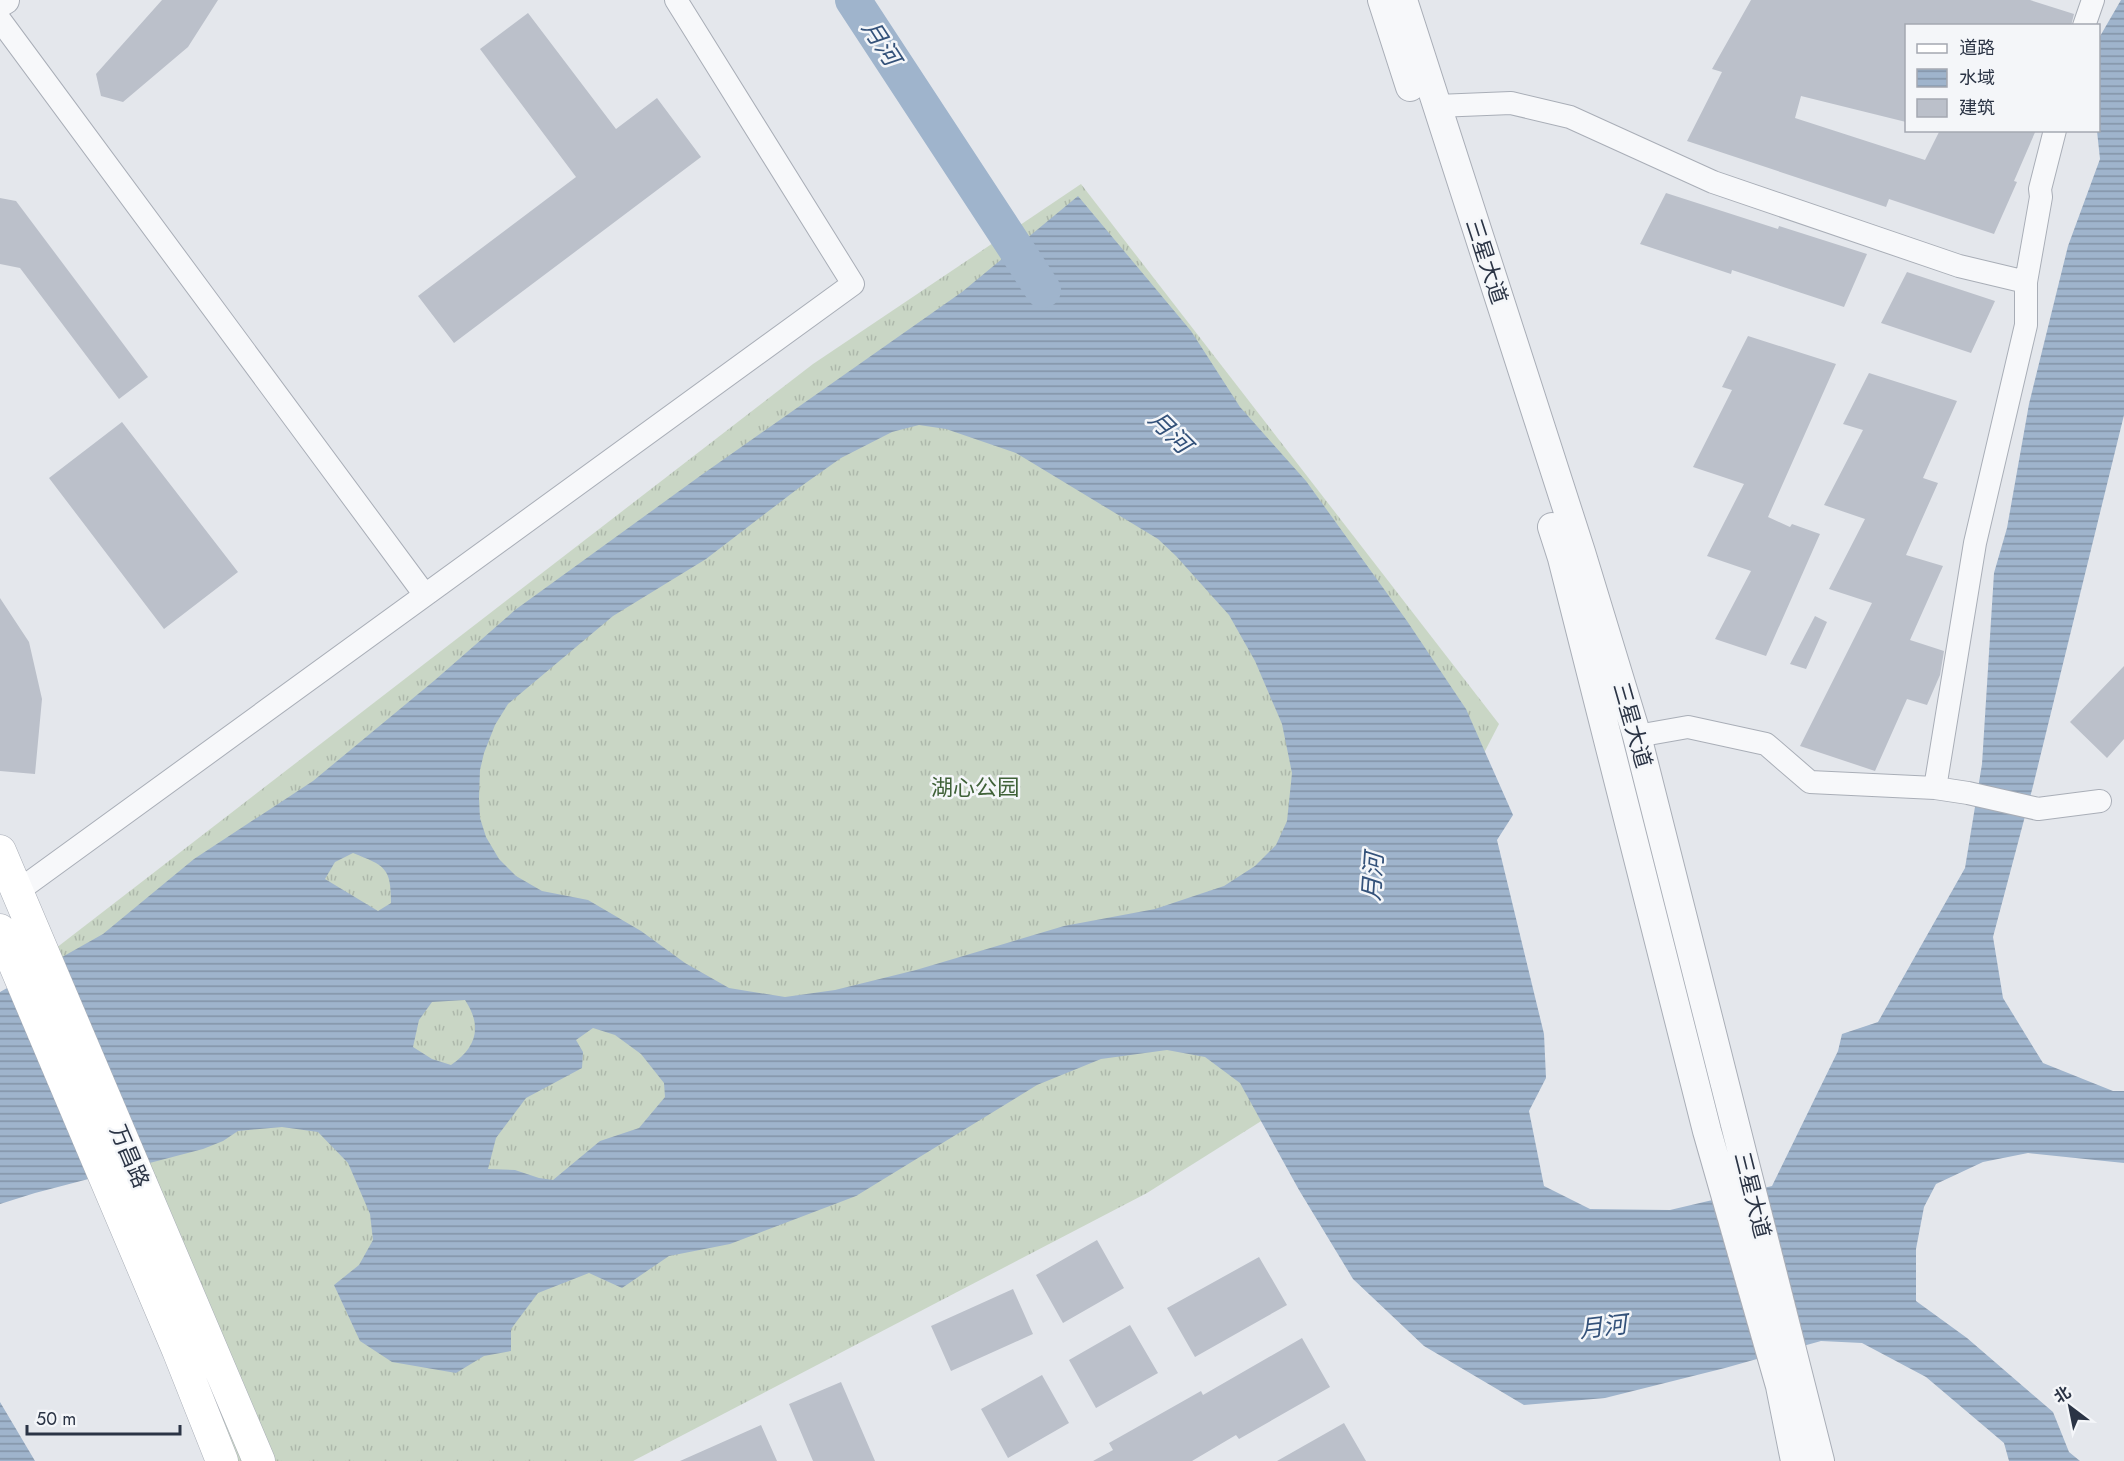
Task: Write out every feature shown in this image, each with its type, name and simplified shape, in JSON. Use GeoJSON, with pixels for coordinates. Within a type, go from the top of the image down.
{"type":"FeatureCollection","features":[{"type":"Feature","properties":{"kind":"main road","name":"万昌路"},"geometry":{"type":"LineString","coordinates":[[0,851],[259,1461]]}},
{"type":"Feature","properties":{"kind":"main road","name":"万昌路"},"geometry":{"type":"LineString","coordinates":[[1,932],[178,1350],[222,1461]]}},
{"type":"Feature","properties":{"kind":"street"},"geometry":{"type":"LineString","coordinates":[[0,3],[5,0]]}},
{"type":"Feature","properties":{"kind":"street"},"geometry":{"type":"LineString","coordinates":[[18,891],[853,284],[676,0]]}},
{"type":"Feature","properties":{"kind":"street","name":"三星大道"},"geometry":{"type":"LineString","coordinates":[[1382,0],[1562,558],[1707,1131],[1789,1384],[1820,1461]]}},
{"type":"Feature","properties":{"kind":"street","name":"三星大道"},"geometry":{"type":"LineString","coordinates":[[1403,0],[1581,552],[1637,736],[1735,1121],[1789,1384],[1795,1461]]}},
{"type":"Feature","properties":{"kind":"street"},"geometry":{"type":"LineString","coordinates":[[2085,24],[2093,0]]}},
{"type":"Feature","properties":{"kind":"street"},"geometry":{"type":"LineString","coordinates":[[0,20],[425,595]]}},
{"type":"Feature","properties":{"kind":"street"},"geometry":{"type":"LineString","coordinates":[[1437,106],[1511,103],[1570,117],[1713,182],[1959,266],[2026,282]]}},
{"type":"Feature","properties":{"kind":"street"},"geometry":{"type":"LineString","coordinates":[[1935,788],[1975,543],[2026,325],[2026,282],[2041,197],[2040,189],[2054,132]]}},
{"type":"Feature","properties":{"kind":"street"},"geometry":{"type":"LineString","coordinates":[[1637,736],[1688,727],[1766,744],[1810,782],[1935,788],[2038,809],[2100,801]]}},
{"type":"Feature","properties":{"kind":"green space","name":"湖心公园"},"geometry":{"type":"Polygon","coordinates":[[[1081,184],[1499,724],[1309,1091],[1147,1193],[633,1461],[234,1461],[25,972],[813,364],[1081,184]]]}},
{"type":"Feature","properties":{"kind":"water"},"geometry":{"type":"Polygon","coordinates":[[[2121,0],[2124,0],[2124,415],[2033,786],[1993,937],[2003,998],[2043,1063],[2113,1091],[2124,1091],[2124,1163],[2028,1153],[1983,1162],[1936,1184],[1924,1207],[1916,1249],[1916,1301],[1967,1338],[2053,1412],[2069,1452],[2080,1461],[2009,1461],[2004,1443],[1926,1377],[1862,1343],[1821,1341],[1605,1398],[1524,1405],[1424,1346],[1353,1279],[1299,1190],[1240,1083],[1205,1057],[1167,1050],[1101,1059],[1037,1085],[856,1196],[730,1244],[669,1256],[622,1288],[589,1273],[538,1293],[511,1329],[511,1351],[484,1356],[456,1373],[392,1362],[360,1341],[334,1285],[359,1265],[373,1240],[370,1214],[348,1163],[318,1132],[282,1127],[238,1131],[223,1141],[203,1149],[0,1204],[0,992],[103,934],[194,859],[313,781],[515,610],[700,476],[962,292],[1078,196],[1191,331],[1240,407],[1306,481],[1407,621],[1466,709],[1513,815],[1497,840],[1544,1034],[1546,1078],[1529,1111],[1544,1186],[1590,1209],[1670,1210],[1772,1186],[1838,1051],[1842,1034],[1878,1022],[1965,868],[1982,764],[1994,573],[2007,528],[2029,404],[2068,246],[2100,159],[2097,132],[2100,132],[2100,36],[2121,0]],[[919,425],[892,432],[841,458],[706,559],[613,616],[508,704],[495,725],[484,753],[480,770],[479,798],[480,818],[486,837],[499,859],[516,876],[542,891],[588,900],[641,931],[685,963],[729,988],[785,997],[835,990],[916,970],[1064,926],[1155,909],[1224,886],[1255,866],[1276,845],[1287,821],[1292,773],[1282,724],[1255,661],[1229,615],[1158,539],[1016,453],[946,429],[919,425]],[[353,853],[335,862],[325,879],[378,911],[391,903],[390,882],[387,875],[379,865],[353,853]],[[465,1000],[432,1002],[419,1020],[413,1047],[432,1059],[451,1065],[460,1058],[471,1044],[475,1028],[471,1010],[465,1000]],[[593,1028],[576,1040],[583,1052],[582,1068],[526,1098],[496,1138],[488,1169],[515,1170],[553,1180],[600,1141],[639,1128],[665,1097],[664,1083],[641,1054],[615,1035],[593,1028]]]}},
{"type":"Feature","properties":{"kind":"water"},"geometry":{"type":"Polygon","coordinates":[[[0,1402],[35,1461],[0,1461],[0,1402]]]}},
{"type":"Feature","properties":{"kind":"building"},"geometry":{"type":"Polygon","coordinates":[[[162,0],[218,0],[188,47],[123,102],[101,96],[96,74],[162,0]]]}},
{"type":"Feature","properties":{"kind":"building"},"geometry":{"type":"Polygon","coordinates":[[[1751,0],[2030,0],[2074,14],[2072,24],[1905,24],[1905,122],[1801,96],[1795,118],[1925,160],[1939,132],[2035,132],[2014,181],[2017,182],[1994,234],[1889,199],[1886,207],[1687,141],[1722,72],[1712,69],[1751,0]]]}},
{"type":"Feature","properties":{"kind":"building"},"geometry":{"type":"Polygon","coordinates":[[[528,13],[616,129],[657,98],[701,157],[454,343],[418,296],[576,177],[480,49],[528,13]]]}},
{"type":"Feature","properties":{"kind":"building"},"geometry":{"type":"Polygon","coordinates":[[[1666,193],[1778,229],[1779,226],[1867,254],[1844,307],[1732,270],[1731,274],[1640,244],[1666,193]]]}},
{"type":"Feature","properties":{"kind":"building"},"geometry":{"type":"Polygon","coordinates":[[[0,198],[16,201],[148,377],[119,399],[20,268],[0,264],[0,198]]]}},
{"type":"Feature","properties":{"kind":"building"},"geometry":{"type":"Polygon","coordinates":[[[1907,272],[1995,301],[1971,353],[1881,323],[1907,272]]]}},
{"type":"Feature","properties":{"kind":"building"},"geometry":{"type":"Polygon","coordinates":[[[1748,336],[1836,364],[1768,517],[1790,527],[1792,524],[1820,534],[1766,656],[1715,639],[1751,571],[1707,556],[1744,484],[1693,467],[1732,390],[1722,387],[1748,336]]]}},
{"type":"Feature","properties":{"kind":"building"},"geometry":{"type":"Polygon","coordinates":[[[1869,373],[1957,401],[1923,478],[1938,483],[1906,555],[1943,566],[1910,640],[1944,651],[1940,675],[1927,705],[1907,699],[1875,771],[1800,746],[1872,603],[1829,589],[1865,519],[1824,505],[1863,430],[1843,424],[1869,373]]]}},
{"type":"Feature","properties":{"kind":"building"},"geometry":{"type":"Polygon","coordinates":[[[122,422],[238,572],[164,629],[49,478],[122,422]]]}},
{"type":"Feature","properties":{"kind":"building"},"geometry":{"type":"Polygon","coordinates":[[[0,598],[29,642],[42,699],[35,774],[0,771],[0,598]]]}},
{"type":"Feature","properties":{"kind":"building"},"geometry":{"type":"Polygon","coordinates":[[[1815,616],[1827,622],[1806,669],[1790,664],[1815,616]]]}},
{"type":"Feature","properties":{"kind":"building"},"geometry":{"type":"Polygon","coordinates":[[[2124,666],[2124,739],[2107,758],[2070,722],[2124,666]]]}},
{"type":"Feature","properties":{"kind":"building"},"geometry":{"type":"Polygon","coordinates":[[[1097,1240],[1124,1288],[1063,1323],[1036,1275],[1097,1240]]]}},
{"type":"Feature","properties":{"kind":"building"},"geometry":{"type":"Polygon","coordinates":[[[1259,1257],[1287,1305],[1195,1357],[1167,1308],[1259,1257]]]}},
{"type":"Feature","properties":{"kind":"building"},"geometry":{"type":"Polygon","coordinates":[[[1013,1289],[1033,1334],[951,1371],[931,1326],[1013,1289]]]}},
{"type":"Feature","properties":{"kind":"building"},"geometry":{"type":"Polygon","coordinates":[[[1130,1325],[1158,1373],[1096,1408],[1069,1360],[1130,1325]]]}},
{"type":"Feature","properties":{"kind":"building"},"geometry":{"type":"Polygon","coordinates":[[[1302,1338],[1330,1387],[1239,1439],[1236,1435],[1192,1461],[1093,1461],[1113,1450],[1109,1443],[1201,1391],[1203,1395],[1302,1338]]]}},
{"type":"Feature","properties":{"kind":"building"},"geometry":{"type":"Polygon","coordinates":[[[1042,1375],[1069,1423],[1008,1458],[981,1409],[1042,1375]]]}},
{"type":"Feature","properties":{"kind":"building"},"geometry":{"type":"Polygon","coordinates":[[[841,1382],[875,1461],[813,1461],[789,1404],[841,1382]]]}},
{"type":"Feature","properties":{"kind":"building"},"geometry":{"type":"Polygon","coordinates":[[[1344,1423],[1366,1461],[1277,1461],[1344,1423]]]}},
{"type":"Feature","properties":{"kind":"building"},"geometry":{"type":"Polygon","coordinates":[[[761,1425],[777,1461],[680,1461],[761,1425]]]}},
{"type":"Feature","properties":{"kind":"waterway","name":"月河"},"geometry":{"type":"LineString","coordinates":[[853,0],[1043,290]]}}]}
